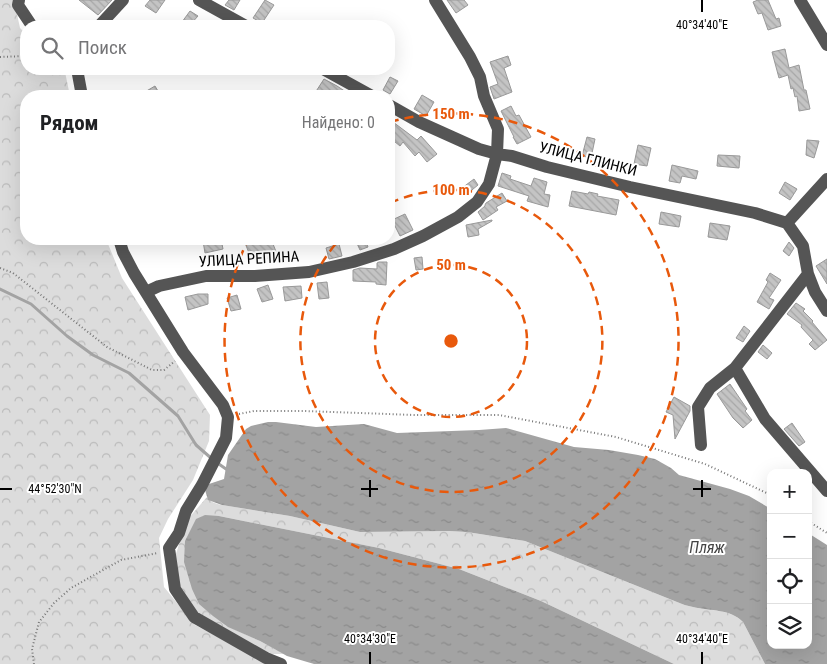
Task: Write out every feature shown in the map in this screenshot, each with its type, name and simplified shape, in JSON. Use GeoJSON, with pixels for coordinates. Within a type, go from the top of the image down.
{"type":"FeatureCollection","features":[{"type":"Feature","properties":{"kind":"street"},"geometry":{"type":"LineString","coordinates":[[19,0],[18,5],[28,20]]}},
{"type":"Feature","properties":{"kind":"street"},"geometry":{"type":"LineString","coordinates":[[105,20],[123,0]]}},
{"type":"Feature","properties":{"kind":"street"},"geometry":{"type":"LineString","coordinates":[[199,0],[235,20]]}},
{"type":"Feature","properties":{"kind":"street","name":"УЛИЦА РЕПИНА"},"geometry":{"type":"LineString","coordinates":[[146,292],[159,286],[206,276],[255,276],[309,272],[353,262],[394,250],[423,236],[458,217],[477,202],[490,184],[497,154],[498,129],[484,96],[480,77],[435,0]]}},
{"type":"Feature","properties":{"kind":"street"},"geometry":{"type":"LineString","coordinates":[[800,0],[827,45]]}},
{"type":"Feature","properties":{"kind":"street"},"geometry":{"type":"LineString","coordinates":[[78,75],[81,90]]}},
{"type":"Feature","properties":{"kind":"street"},"geometry":{"type":"LineString","coordinates":[[334,75],[361,90]]}},
{"type":"Feature","properties":{"kind":"street","name":"УЛИЦА ГЛИНКИ"},"geometry":{"type":"LineString","coordinates":[[395,108],[419,122],[479,149],[630,187],[755,213],[787,223]]}},
{"type":"Feature","properties":{"kind":"street"},"geometry":{"type":"LineString","coordinates":[[827,179],[787,223],[802,246],[808,274],[815,292],[827,310]]}},
{"type":"Feature","properties":{"kind":"street"},"geometry":{"type":"LineString","coordinates":[[121,245],[134,273],[183,352],[223,405],[228,417],[226,438],[202,485],[186,511],[179,533],[169,548],[174,589],[194,617],[266,658],[281,664]]}},
{"type":"Feature","properties":{"kind":"street"},"geometry":{"type":"LineString","coordinates":[[702,446],[698,407],[710,388],[735,368],[808,274]]}},
{"type":"Feature","properties":{"kind":"street"},"geometry":{"type":"LineString","coordinates":[[735,368],[765,419],[827,491]]}},
{"type":"Feature","properties":{"kind":"path"},"geometry":{"type":"LineString","coordinates":[[0,57],[20,56]]}},
{"type":"Feature","properties":{"kind":"path"},"geometry":{"type":"LineString","coordinates":[[0,268],[13,273],[107,347],[152,370],[164,370],[183,352]]}},
{"type":"Feature","properties":{"kind":"path"},"geometry":{"type":"LineString","coordinates":[[228,417],[254,411],[499,415],[616,437],[705,464],[767,493]]}},
{"type":"Feature","properties":{"kind":"path"},"geometry":{"type":"LineString","coordinates":[[812,523],[827,533]]}},
{"type":"Feature","properties":{"kind":"path"},"geometry":{"type":"LineString","coordinates":[[34,664],[32,649],[39,622],[54,603],[71,588],[121,560],[162,552],[169,548]]}},
{"type":"Feature","properties":{"kind":"green space"},"geometry":{"type":"Polygon","coordinates":[[[0,0],[14,0],[20,28],[20,75],[66,75],[69,90],[20,90],[20,245],[108,245],[122,278],[210,415],[209,441],[193,480],[168,519],[159,538],[164,587],[195,625],[270,664],[0,664],[0,0]]]}},
{"type":"Feature","properties":{"kind":"green space"},"geometry":{"type":"Polygon","coordinates":[[[207,497],[220,505],[290,516],[360,532],[449,531],[525,541],[683,604],[719,611],[738,618],[743,622],[765,664],[674,664],[541,601],[459,569],[379,548],[219,516],[202,516],[225,625],[284,654],[269,654],[198,614],[181,591],[174,560],[187,520],[207,497]]]}},
{"type":"Feature","properties":{"kind":"water","name":"Пляж"},"geometry":{"type":"Polygon","coordinates":[[[268,422],[316,427],[364,424],[397,433],[506,428],[574,447],[609,450],[655,459],[679,475],[749,496],[767,507],[767,649],[812,649],[812,536],[827,545],[827,664],[765,664],[743,622],[733,615],[683,604],[525,541],[449,531],[360,532],[290,516],[222,505],[208,500],[205,490],[209,484],[224,479],[228,455],[246,429],[268,422]]]}},
{"type":"Feature","properties":{"kind":"water"},"geometry":{"type":"Polygon","coordinates":[[[205,515],[219,516],[379,548],[459,569],[541,601],[674,664],[314,664],[287,656],[260,641],[228,627],[199,604],[192,589],[184,562],[185,541],[196,519],[205,515]]]}},
{"type":"Feature","properties":{"kind":"building"},"geometry":{"type":"Polygon","coordinates":[[[79,0],[112,0],[98,15],[79,0]]]}},
{"type":"Feature","properties":{"kind":"building"},"geometry":{"type":"Polygon","coordinates":[[[150,0],[165,0],[156,13],[145,6],[150,0]]]}},
{"type":"Feature","properties":{"kind":"building"},"geometry":{"type":"Polygon","coordinates":[[[229,0],[240,0],[234,10],[225,5],[229,0]]]}},
{"type":"Feature","properties":{"kind":"building"},"geometry":{"type":"Polygon","coordinates":[[[265,0],[274,5],[264,20],[253,18],[265,0]]]}},
{"type":"Feature","properties":{"kind":"building"},"geometry":{"type":"Polygon","coordinates":[[[447,0],[464,0],[468,5],[456,13],[447,0]]]}},
{"type":"Feature","properties":{"kind":"building"},"geometry":{"type":"Polygon","coordinates":[[[768,0],[776,19],[779,18],[781,26],[768,30],[762,13],[758,14],[753,2],[768,0]]]}},
{"type":"Feature","properties":{"kind":"building"},"geometry":{"type":"Polygon","coordinates":[[[190,11],[198,16],[194,20],[183,20],[190,11]]]}},
{"type":"Feature","properties":{"kind":"building"},"geometry":{"type":"Polygon","coordinates":[[[785,49],[789,68],[799,65],[810,109],[799,111],[797,96],[795,97],[793,88],[791,89],[788,75],[779,78],[772,52],[785,49]]]}},
{"type":"Feature","properties":{"kind":"building"},"geometry":{"type":"Polygon","coordinates":[[[508,56],[511,65],[504,68],[512,92],[494,99],[490,87],[498,84],[490,62],[508,56]]]}},
{"type":"Feature","properties":{"kind":"building"},"geometry":{"type":"Polygon","coordinates":[[[390,77],[398,81],[392,90],[383,90],[390,77]]]}},
{"type":"Feature","properties":{"kind":"building"},"geometry":{"type":"Polygon","coordinates":[[[324,79],[343,90],[317,90],[324,79]]]}},
{"type":"Feature","properties":{"kind":"building"},"geometry":{"type":"Polygon","coordinates":[[[155,86],[157,90],[148,90],[155,86]]]}},
{"type":"Feature","properties":{"kind":"building"},"geometry":{"type":"Polygon","coordinates":[[[422,95],[434,102],[426,116],[414,109],[422,95]]]}},
{"type":"Feature","properties":{"kind":"building"},"geometry":{"type":"Polygon","coordinates":[[[511,106],[516,116],[519,115],[531,137],[517,144],[501,111],[511,106]]]}},
{"type":"Feature","properties":{"kind":"building"},"geometry":{"type":"Polygon","coordinates":[[[395,124],[417,140],[421,136],[437,154],[427,162],[419,152],[415,156],[403,142],[400,146],[395,142],[395,124]]]}},
{"type":"Feature","properties":{"kind":"building"},"geometry":{"type":"Polygon","coordinates":[[[587,137],[595,139],[591,158],[582,156],[587,137]]]}},
{"type":"Feature","properties":{"kind":"building"},"geometry":{"type":"Polygon","coordinates":[[[807,140],[819,141],[814,158],[806,155],[807,140]]]}},
{"type":"Feature","properties":{"kind":"building"},"geometry":{"type":"Polygon","coordinates":[[[638,145],[651,148],[647,166],[634,164],[638,145]]]}},
{"type":"Feature","properties":{"kind":"building"},"geometry":{"type":"Polygon","coordinates":[[[718,155],[740,156],[739,168],[717,166],[718,155]]]}},
{"type":"Feature","properties":{"kind":"building"},"geometry":{"type":"Polygon","coordinates":[[[672,165],[698,171],[696,179],[682,176],[680,183],[669,181],[672,165]]]}},
{"type":"Feature","properties":{"kind":"building"},"geometry":{"type":"Polygon","coordinates":[[[502,173],[511,176],[510,179],[531,186],[534,178],[547,182],[544,194],[550,195],[548,207],[527,201],[529,196],[498,186],[502,173]]]}},
{"type":"Feature","properties":{"kind":"building"},"geometry":{"type":"Polygon","coordinates":[[[474,179],[478,185],[467,194],[462,188],[474,179]]]}},
{"type":"Feature","properties":{"kind":"building"},"geometry":{"type":"Polygon","coordinates":[[[785,182],[797,189],[790,200],[779,193],[785,182]]]}},
{"type":"Feature","properties":{"kind":"building"},"geometry":{"type":"Polygon","coordinates":[[[572,191],[588,194],[589,192],[598,194],[597,196],[619,200],[616,215],[569,206],[572,191]]]}},
{"type":"Feature","properties":{"kind":"building"},"geometry":{"type":"Polygon","coordinates":[[[502,193],[507,201],[496,207],[498,210],[483,220],[478,212],[486,203],[502,193]]]}},
{"type":"Feature","properties":{"kind":"building"},"geometry":{"type":"Polygon","coordinates":[[[661,212],[681,216],[679,227],[659,224],[661,212]]]}},
{"type":"Feature","properties":{"kind":"building"},"geometry":{"type":"Polygon","coordinates":[[[405,214],[413,230],[400,236],[395,226],[395,219],[405,214]]]}},
{"type":"Feature","properties":{"kind":"building"},"geometry":{"type":"Polygon","coordinates":[[[492,220],[478,229],[479,235],[468,237],[466,225],[492,220]]]}},
{"type":"Feature","properties":{"kind":"building"},"geometry":{"type":"Polygon","coordinates":[[[710,223],[730,226],[727,240],[708,237],[710,223]]]}},
{"type":"Feature","properties":{"kind":"building"},"geometry":{"type":"Polygon","coordinates":[[[789,242],[794,248],[789,256],[783,251],[789,242]]]}},
{"type":"Feature","properties":{"kind":"building"},"geometry":{"type":"Polygon","coordinates":[[[204,245],[222,245],[223,249],[205,253],[204,245]]]}},
{"type":"Feature","properties":{"kind":"building"},"geometry":{"type":"Polygon","coordinates":[[[246,245],[273,245],[277,254],[264,260],[262,253],[251,258],[246,245]]]}},
{"type":"Feature","properties":{"kind":"building"},"geometry":{"type":"Polygon","coordinates":[[[339,245],[342,256],[329,259],[326,248],[339,245]]]}},
{"type":"Feature","properties":{"kind":"building"},"geometry":{"type":"Polygon","coordinates":[[[358,245],[367,245],[368,247],[360,250],[358,245]]]}},
{"type":"Feature","properties":{"kind":"building"},"geometry":{"type":"Polygon","coordinates":[[[422,257],[423,269],[416,270],[414,258],[422,257]]]}},
{"type":"Feature","properties":{"kind":"building"},"geometry":{"type":"Polygon","coordinates":[[[827,259],[827,284],[816,266],[827,259]]]}},
{"type":"Feature","properties":{"kind":"building"},"geometry":{"type":"Polygon","coordinates":[[[387,262],[386,285],[376,284],[376,282],[353,281],[353,270],[360,268],[377,269],[377,263],[387,262]]]}},
{"type":"Feature","properties":{"kind":"building"},"geometry":{"type":"Polygon","coordinates":[[[770,273],[781,280],[769,298],[774,300],[769,309],[757,302],[768,282],[766,280],[770,273]]]}},
{"type":"Feature","properties":{"kind":"building"},"geometry":{"type":"Polygon","coordinates":[[[327,282],[329,298],[319,299],[317,283],[327,282]]]}},
{"type":"Feature","properties":{"kind":"building"},"geometry":{"type":"Polygon","coordinates":[[[268,285],[273,299],[262,302],[257,289],[268,285]]]}},
{"type":"Feature","properties":{"kind":"building"},"geometry":{"type":"Polygon","coordinates":[[[301,286],[302,298],[285,301],[283,287],[301,286]]]}},
{"type":"Feature","properties":{"kind":"building"},"geometry":{"type":"Polygon","coordinates":[[[208,294],[208,304],[188,310],[185,297],[208,294]]]}},
{"type":"Feature","properties":{"kind":"building"},"geometry":{"type":"Polygon","coordinates":[[[237,295],[241,309],[231,311],[227,298],[237,295]]]}},
{"type":"Feature","properties":{"kind":"building"},"geometry":{"type":"Polygon","coordinates":[[[796,303],[805,309],[803,311],[827,340],[815,350],[809,344],[813,340],[801,327],[802,325],[787,314],[796,303]]]}},
{"type":"Feature","properties":{"kind":"building"},"geometry":{"type":"Polygon","coordinates":[[[744,326],[750,331],[743,342],[736,338],[744,326]]]}},
{"type":"Feature","properties":{"kind":"building"},"geometry":{"type":"Polygon","coordinates":[[[763,345],[772,353],[767,359],[758,352],[763,345]]]}},
{"type":"Feature","properties":{"kind":"building"},"geometry":{"type":"Polygon","coordinates":[[[730,384],[752,420],[743,428],[733,418],[717,394],[730,384]]]}},
{"type":"Feature","properties":{"kind":"building"},"geometry":{"type":"Polygon","coordinates":[[[674,397],[690,406],[690,411],[675,439],[673,415],[666,412],[674,397]]]}},
{"type":"Feature","properties":{"kind":"building"},"geometry":{"type":"Polygon","coordinates":[[[792,423],[805,442],[799,446],[784,429],[792,423]]]}},
{"type":"Feature","properties":{"kind":"waterway"},"geometry":{"type":"LineString","coordinates":[[0,289],[31,304],[67,336],[93,355],[129,373],[178,416],[196,445],[211,458]]}},
{"type":"Feature","properties":{"kind":"waterway"},"geometry":{"type":"LineString","coordinates":[[216,462],[226,469]]}}]}
